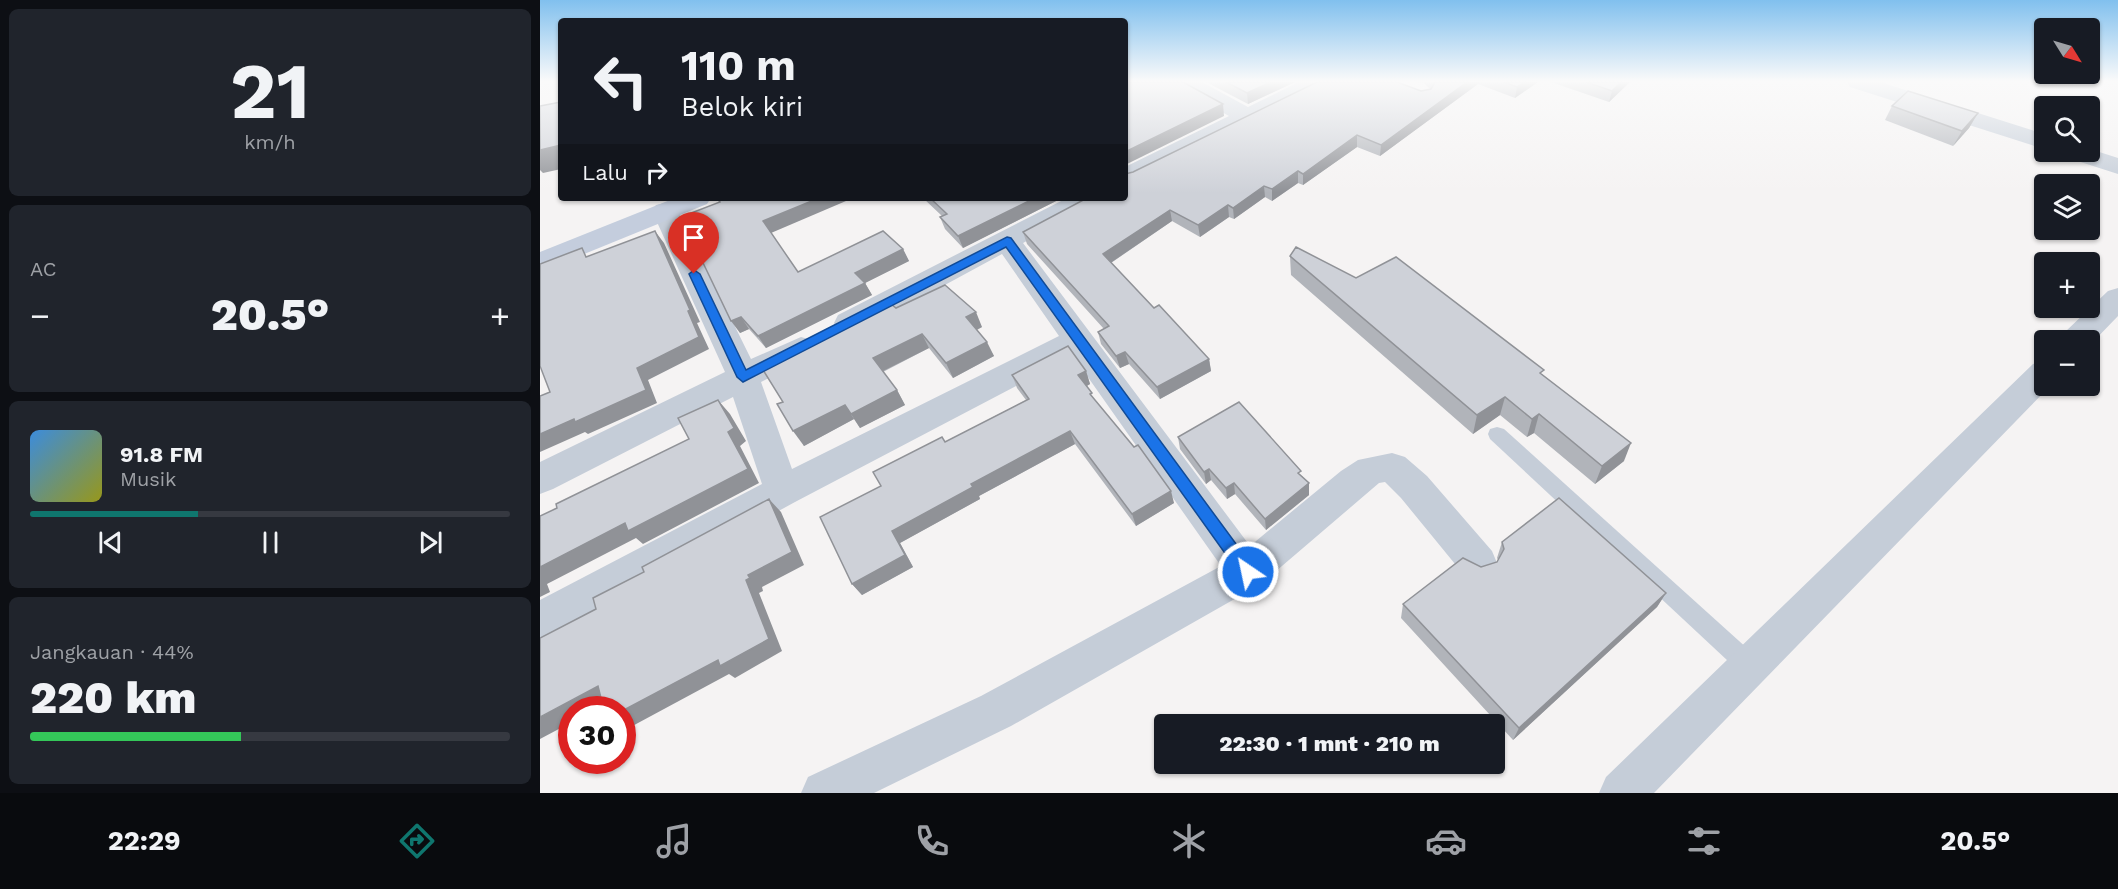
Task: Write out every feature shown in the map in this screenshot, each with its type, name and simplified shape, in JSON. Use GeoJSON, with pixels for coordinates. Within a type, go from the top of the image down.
{"type":"FeatureCollection","features":[{"type":"Feature","properties":{"kind":"main road"},"geometry":{"type":"LineString","coordinates":[[540,263],[690,201]]}},
{"type":"Feature","properties":{"kind":"street"},"geometry":{"type":"LineString","coordinates":[[1128,170],[1240,119]]}},
{"type":"Feature","properties":{"kind":"street"},"geometry":{"type":"LineString","coordinates":[[1973,119],[2034,139]]}},
{"type":"Feature","properties":{"kind":"street"},"geometry":{"type":"LineString","coordinates":[[2100,160],[2118,166]]}},
{"type":"Feature","properties":{"kind":"street"},"geometry":{"type":"LineString","coordinates":[[540,479],[743,377],[1081,201]]}},
{"type":"Feature","properties":{"kind":"street"},"geometry":{"type":"LineString","coordinates":[[665,211],[743,377],[782,491]]}},
{"type":"Feature","properties":{"kind":"street"},"geometry":{"type":"LineString","coordinates":[[1007,241],[1248,572]]}},
{"type":"Feature","properties":{"kind":"street"},"geometry":{"type":"LineString","coordinates":[[2086,330],[2118,298]]}},
{"type":"Feature","properties":{"kind":"street"},"geometry":{"type":"LineString","coordinates":[[540,621],[782,491],[1080,339]]}},
{"type":"Feature","properties":{"kind":"street"},"geometry":{"type":"LineString","coordinates":[[1622,793],[1751,667],[2034,382]]}},
{"type":"Feature","properties":{"kind":"street"},"geometry":{"type":"LineString","coordinates":[[824,793],[996,711],[1248,572],[1354,481],[1371,470],[1392,468],[1414,487],[1478,563]]}},
{"type":"Feature","properties":{"kind":"lane"},"geometry":{"type":"LineString","coordinates":[[1497,434],[1751,667]]}},
{"type":"Feature","properties":{"kind":"building"},"geometry":{"type":"Polygon","coordinates":[[[540,119],[558,119],[558,146],[540,150],[540,119]]]}},
{"type":"Feature","properties":{"kind":"building"},"geometry":{"type":"Polygon","coordinates":[[[1128,119],[1192,119],[1128,151],[1128,119]]]}},
{"type":"Feature","properties":{"kind":"building"},"geometry":{"type":"Polygon","coordinates":[[[1241,119],[1416,119],[1381,145],[1357,135],[1303,174],[1298,171],[1272,189],[1264,186],[1233,208],[1228,205],[1198,225],[1170,210],[1103,254],[1154,308],[1159,305],[1209,359],[1157,387],[1125,352],[1116,356],[1098,332],[1109,326],[1023,232],[1081,201],[1128,201],[1128,173],[1241,119]]]}},
{"type":"Feature","properties":{"kind":"building"},"geometry":{"type":"Polygon","coordinates":[[[1928,119],[1973,119],[1962,131],[1928,119]]]}},
{"type":"Feature","properties":{"kind":"building"},"geometry":{"type":"Polygon","coordinates":[[[812,201],[763,221],[798,272],[883,231],[903,249],[855,273],[865,283],[758,336],[741,317],[731,321],[681,217],[720,202],[812,201]]]}},
{"type":"Feature","properties":{"kind":"building"},"geometry":{"type":"Polygon","coordinates":[[[933,201],[1029,201],[958,236],[940,217],[947,214],[933,201]]]}},
{"type":"Feature","properties":{"kind":"building"},"geometry":{"type":"Polygon","coordinates":[[[655,231],[690,310],[688,311],[699,337],[637,368],[646,390],[575,422],[574,419],[540,434],[540,396],[550,392],[540,366],[540,264],[582,248],[586,257],[655,231]]]}},
{"type":"Feature","properties":{"kind":"building"},"geometry":{"type":"Polygon","coordinates":[[[1296,247],[1356,278],[1396,257],[1544,370],[1540,373],[1631,443],[1602,466],[1539,414],[1532,419],[1505,397],[1477,415],[1290,256],[1296,247]]]}},
{"type":"Feature","properties":{"kind":"building"},"geometry":{"type":"Polygon","coordinates":[[[945,285],[976,312],[966,317],[987,342],[946,363],[922,334],[873,358],[897,390],[851,414],[845,405],[793,431],[777,404],[783,402],[760,365],[886,300],[896,308],[945,285]]]}},
{"type":"Feature","properties":{"kind":"building"},"geometry":{"type":"Polygon","coordinates":[[[1068,346],[1086,371],[1078,375],[1092,393],[1090,394],[1134,447],[1138,445],[1171,491],[1132,514],[1070,431],[971,484],[973,487],[892,531],[905,555],[852,584],[820,517],[881,486],[873,472],[942,437],[945,442],[1029,399],[1012,375],[1068,346]]]}},
{"type":"Feature","properties":{"kind":"building"},"geometry":{"type":"Polygon","coordinates":[[[718,400],[734,428],[728,432],[748,469],[628,531],[625,523],[540,567],[540,516],[557,508],[556,504],[689,439],[678,418],[718,400]]]}},
{"type":"Feature","properties":{"kind":"building"},"geometry":{"type":"Polygon","coordinates":[[[1239,402],[1309,483],[1265,519],[1234,483],[1226,488],[1209,469],[1204,472],[1178,437],[1239,402]]]}},
{"type":"Feature","properties":{"kind":"building"},"geometry":{"type":"Polygon","coordinates":[[[1559,498],[1666,593],[1519,728],[1403,604],[1463,558],[1481,567],[1497,562],[1504,549],[1502,542],[1559,498]]]}},
{"type":"Feature","properties":{"kind":"building"},"geometry":{"type":"Polygon","coordinates":[[[769,499],[792,552],[748,575],[750,578],[746,580],[769,639],[720,666],[718,660],[636,704],[636,696],[600,696],[598,686],[579,696],[558,696],[558,707],[540,717],[540,638],[596,609],[593,598],[644,572],[642,567],[769,499]]]}},
{"type":"Feature","properties":{"kind":"route"},"geometry":{"type":"LineString","coordinates":[[694,274],[743,377],[1007,241],[1094,357],[1248,572]]}}]}
